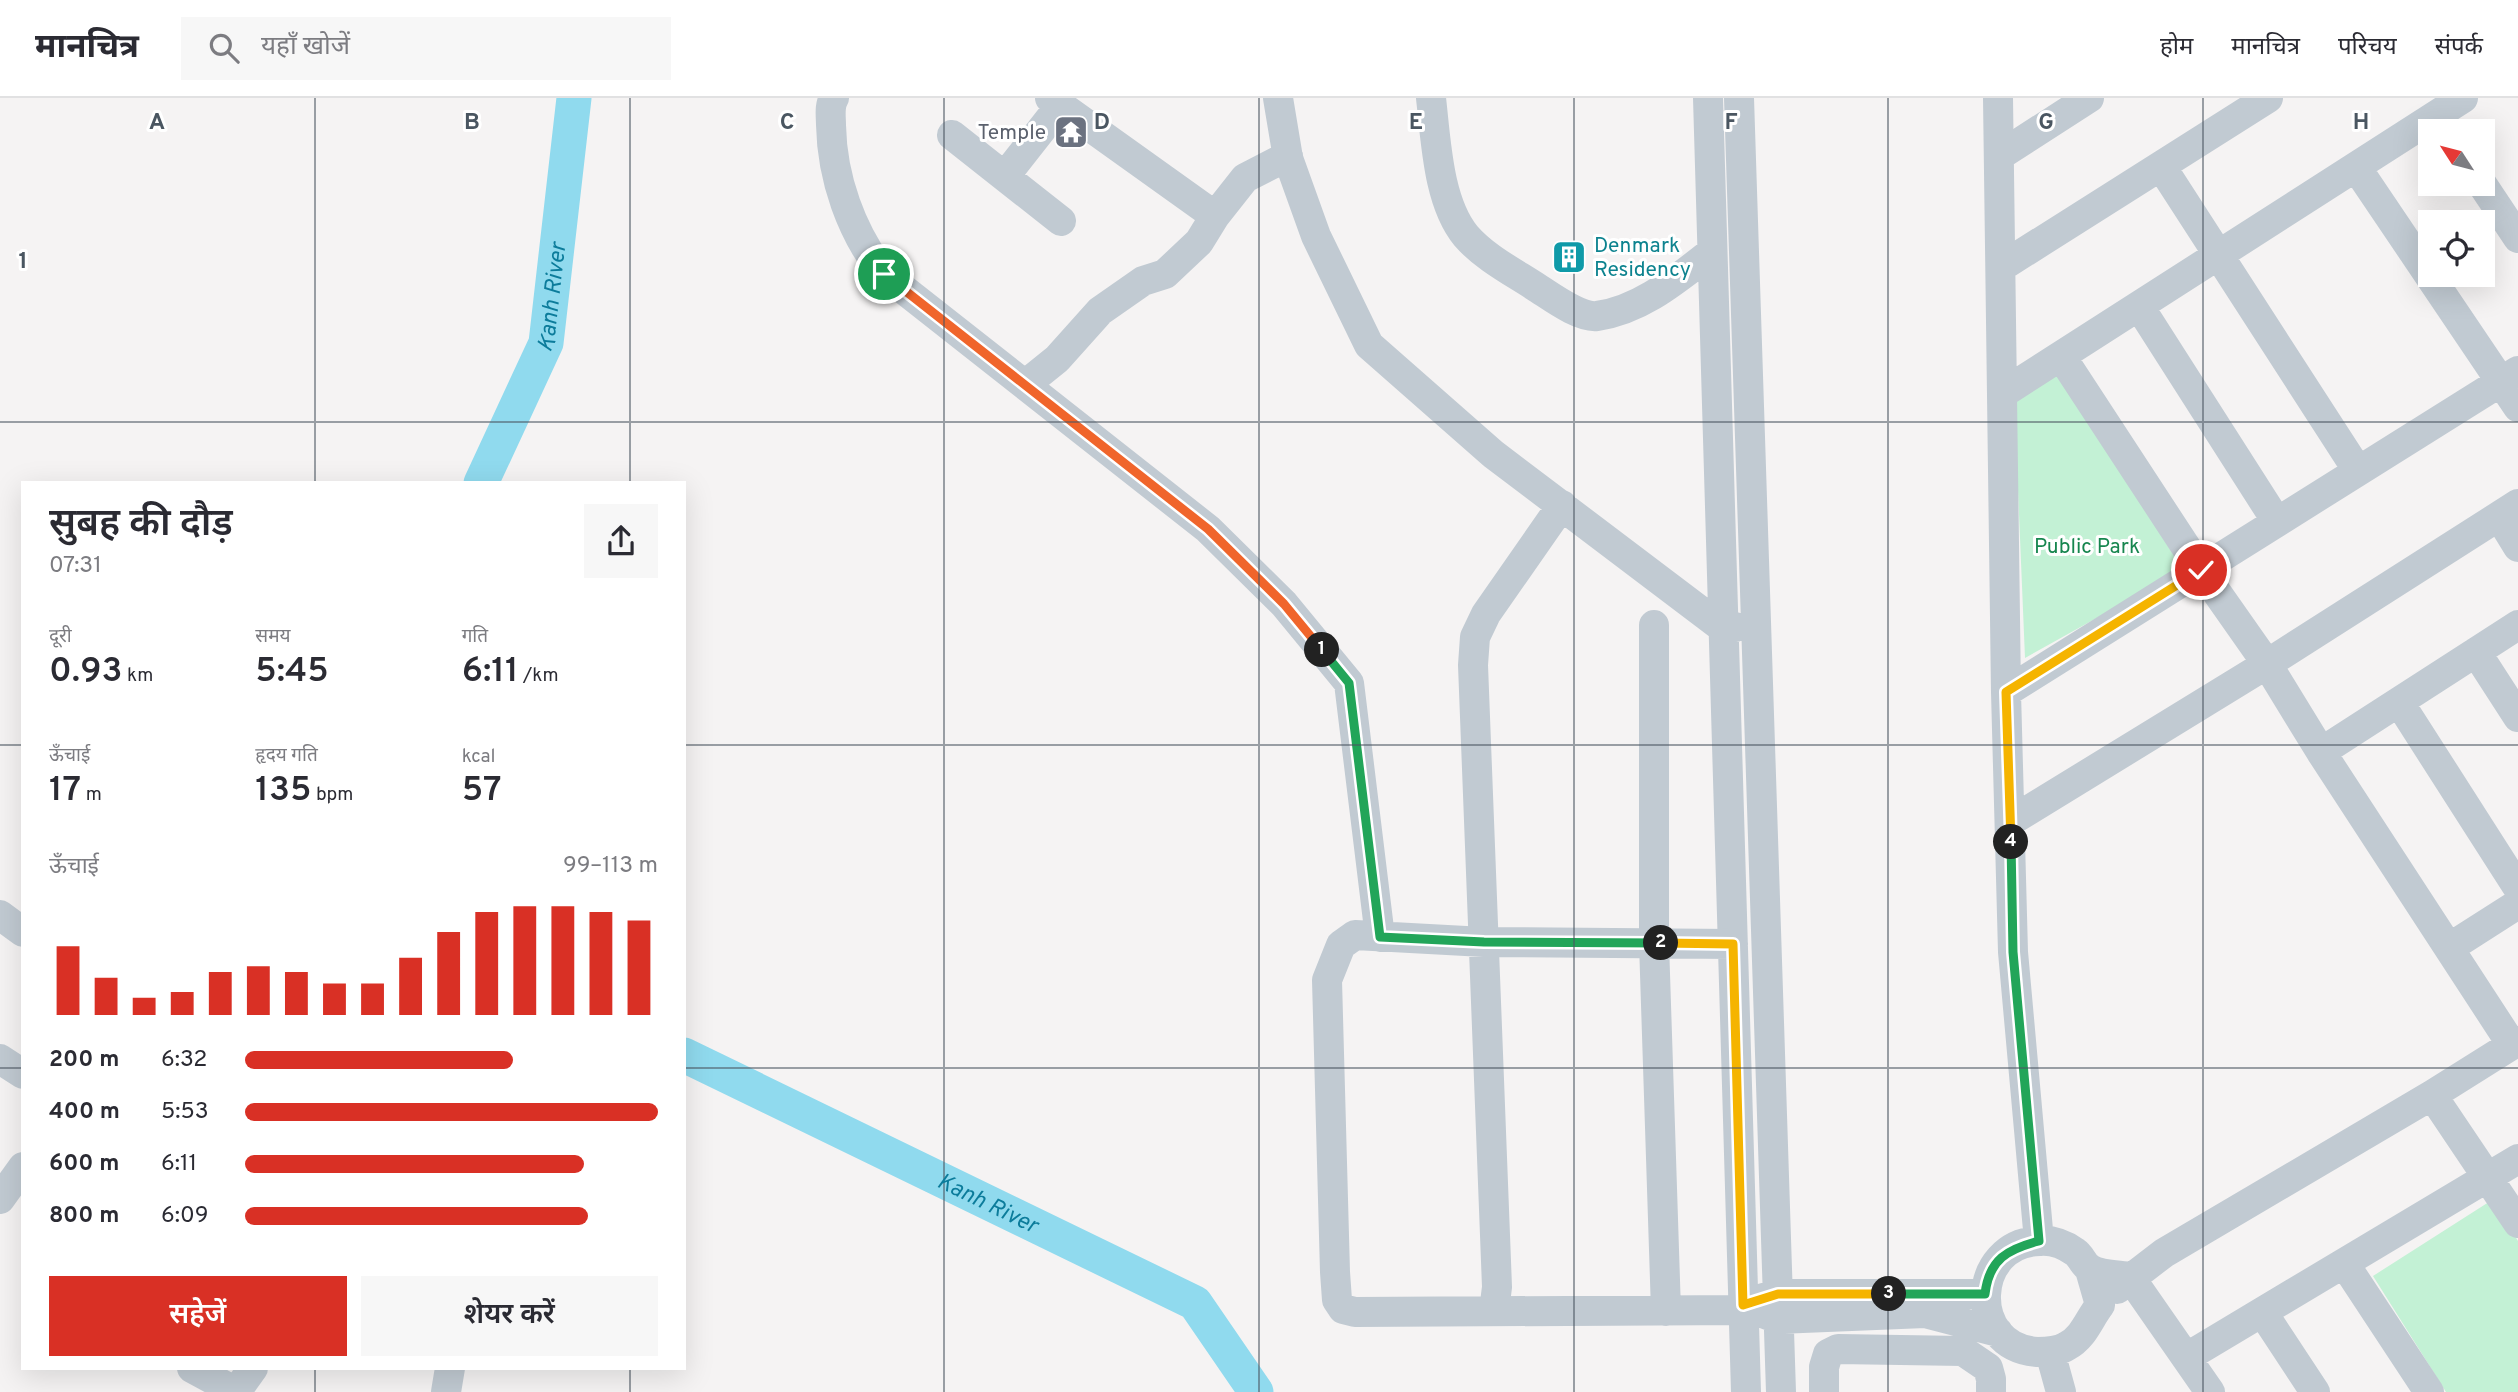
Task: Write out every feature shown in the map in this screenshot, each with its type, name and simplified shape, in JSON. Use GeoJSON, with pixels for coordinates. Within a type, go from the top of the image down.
{"type":"FeatureCollection","features":[{"type":"Feature","properties":{"kind":"street"},"geometry":{"type":"LineString","coordinates":[[834,98],[831,102],[831,150],[844,200],[869,255],[884,274],[1208,529],[1284,604],[1349,683],[1380,937]]}},
{"type":"Feature","properties":{"kind":"street"},"geometry":{"type":"LineString","coordinates":[[1278,98],[1288,156],[1317,236],[1369,345],[1493,454],[1723,628],[1756,626]]}},
{"type":"Feature","properties":{"kind":"street"},"geometry":{"type":"LineString","coordinates":[[1431,98],[1436,147],[1447,204],[1466,236],[1488,255],[1565,306],[1593,317],[1623,310],[1665,288],[1712,253]]}},
{"type":"Feature","properties":{"kind":"street"},"geometry":{"type":"LineString","coordinates":[[1707,98],[1746,1392]]}},
{"type":"Feature","properties":{"kind":"street"},"geometry":{"type":"LineString","coordinates":[[1739,98],[1781,1392]]}},
{"type":"Feature","properties":{"kind":"street"},"geometry":{"type":"LineString","coordinates":[[1998,98],[2006,692],[2013,952],[2039,1241]]}},
{"type":"Feature","properties":{"kind":"street"},"geometry":{"type":"LineString","coordinates":[[1999,156],[2089,98]]}},
{"type":"Feature","properties":{"kind":"street"},"geometry":{"type":"LineString","coordinates":[[2001,268],[2268,98]]}},
{"type":"Feature","properties":{"kind":"street"},"geometry":{"type":"LineString","coordinates":[[2445,119],[2463,98]]}},
{"type":"Feature","properties":{"kind":"street"},"geometry":{"type":"LineString","coordinates":[[1005,176],[1055,102],[1215,216]]}},
{"type":"Feature","properties":{"kind":"street"},"geometry":{"type":"LineString","coordinates":[[952,135],[1061,221]]}},
{"type":"Feature","properties":{"kind":"street"},"geometry":{"type":"LineString","coordinates":[[2003,393],[2356,167],[2418,135]]}},
{"type":"Feature","properties":{"kind":"street"},"geometry":{"type":"LineString","coordinates":[[1026,384],[1057,359],[1100,311],[1143,281],[1165,274],[1175,265],[1199,242],[1215,216],[1245,178],[1288,156]]}},
{"type":"Feature","properties":{"kind":"street"},"geometry":{"type":"LineString","coordinates":[[2161,166],[2358,471]]}},
{"type":"Feature","properties":{"kind":"street"},"geometry":{"type":"LineString","coordinates":[[2356,167],[2509,376],[2518,407]]}},
{"type":"Feature","properties":{"kind":"street"},"geometry":{"type":"LineString","coordinates":[[2490,196],[2518,238]]}},
{"type":"Feature","properties":{"kind":"street"},"geometry":{"type":"LineString","coordinates":[[2139,306],[2277,522]]}},
{"type":"Feature","properties":{"kind":"street"},"geometry":{"type":"LineString","coordinates":[[2061,356],[2201,570],[2267,664],[2449,948],[2515,1043],[2164,1253],[2130,1277],[2100,1305],[2083,1333],[2067,1346],[2050,1352],[2024,1351],[2003,1339],[1991,1324],[1984,1300],[1987,1281],[1997,1262],[2014,1247],[2039,1241],[2056,1243],[2076,1253],[2090,1270],[2100,1305]]}},
{"type":"Feature","properties":{"kind":"street"},"geometry":{"type":"LineString","coordinates":[[2006,692],[2509,376]]}},
{"type":"Feature","properties":{"kind":"street"},"geometry":{"type":"LineString","coordinates":[[1494,1311],[1497,1287],[1473,665],[1475,637],[1486,614],[1562,505]]}},
{"type":"Feature","properties":{"kind":"street"},"geometry":{"type":"LineString","coordinates":[[2011,821],[2267,664],[2509,510],[2518,547]]}},
{"type":"Feature","properties":{"kind":"street"},"geometry":{"type":"LineString","coordinates":[[1654,625],[1654,943],[1666,1311]]}},
{"type":"Feature","properties":{"kind":"street"},"geometry":{"type":"LineString","coordinates":[[2321,752],[2518,625]]}},
{"type":"Feature","properties":{"kind":"street"},"geometry":{"type":"LineString","coordinates":[[2476,652],[2518,717]]}},
{"type":"Feature","properties":{"kind":"street"},"geometry":{"type":"LineString","coordinates":[[2399,702],[2518,888]]}},
{"type":"Feature","properties":{"kind":"street"},"geometry":{"type":"LineString","coordinates":[[2449,948],[2518,905]]}},
{"type":"Feature","properties":{"kind":"street"},"geometry":{"type":"LineString","coordinates":[[0,915],[21,931]]}},
{"type":"Feature","properties":{"kind":"street"},"geometry":{"type":"LineString","coordinates":[[1733,944],[1484,942],[1355,935],[1341,945],[1327,980],[1337,1300],[1343,1309],[1355,1312],[1666,1311],[1985,1294]]}},
{"type":"Feature","properties":{"kind":"street"},"geometry":{"type":"LineString","coordinates":[[0,1059],[21,1073]]}},
{"type":"Feature","properties":{"kind":"street"},"geometry":{"type":"LineString","coordinates":[[2431,1095],[2518,1223]]}},
{"type":"Feature","properties":{"kind":"street"},"geometry":{"type":"LineString","coordinates":[[2187,1357],[2518,1159]]}},
{"type":"Feature","properties":{"kind":"street"},"geometry":{"type":"LineString","coordinates":[[2344,1264],[2429,1392]]}},
{"type":"Feature","properties":{"kind":"street"},"geometry":{"type":"LineString","coordinates":[[2090,1270],[2130,1277],[2210,1392]]}},
{"type":"Feature","properties":{"kind":"street"},"geometry":{"type":"LineString","coordinates":[[1778,1306],[1925,1313],[1998,1332]]}},
{"type":"Feature","properties":{"kind":"street"},"geometry":{"type":"LineString","coordinates":[[2263,1313],[2315,1392]]}},
{"type":"Feature","properties":{"kind":"street"},"geometry":{"type":"LineString","coordinates":[[1824,1392],[1824,1367],[1828,1354],[1838,1349],[1963,1351],[1988,1368],[1991,1392]]}},
{"type":"Feature","properties":{"kind":"street"},"geometry":{"type":"LineString","coordinates":[[2050,1352],[2061,1392]]}},
{"type":"Feature","properties":{"kind":"street"},"geometry":{"type":"LineString","coordinates":[[196,1370],[236,1392],[252,1370]]}},
{"type":"Feature","properties":{"kind":"street"},"geometry":{"type":"LineString","coordinates":[[446,1392],[450,1370]]}},
{"type":"Feature","properties":{"kind":"green space","name":"Public Park"},"geometry":{"type":"Polygon","coordinates":[[[2054,364],[2183,570],[2025,658],[2014,394],[2054,364]]]}},
{"type":"Feature","properties":{"kind":"green space"},"geometry":{"type":"Polygon","coordinates":[[[2492,1200],[2518,1241],[2518,1392],[2446,1392],[2373,1276],[2492,1200]]]}},
{"type":"Feature","properties":{"kind":"waterway","name":"Kanh River"},"geometry":{"type":"LineString","coordinates":[[482,481],[546,343],[574,98]]}},
{"type":"Feature","properties":{"kind":"waterway","name":"Kanh River"},"geometry":{"type":"LineString","coordinates":[[686,1056],[1195,1303],[1256,1392]]}},
{"type":"Feature","properties":{"kind":"place","name":"Temple"},"geometry":{"type":"Point","coordinates":[1071,132]}},
{"type":"Feature","properties":{"kind":"place","name":"Denmark Residency"},"geometry":{"type":"Point","coordinates":[1569,257]}},
{"type":"Feature","properties":{"kind":"route"},"geometry":{"type":"LineString","coordinates":[[884,274],[1208,529],[1284,604],[1349,683],[1380,937],[1484,942],[1733,944],[1743,1305],[1778,1294],[1985,1294],[1987,1281],[1997,1262],[2014,1247],[2039,1241],[2013,952],[2006,692],[2201,570]]}}]}
